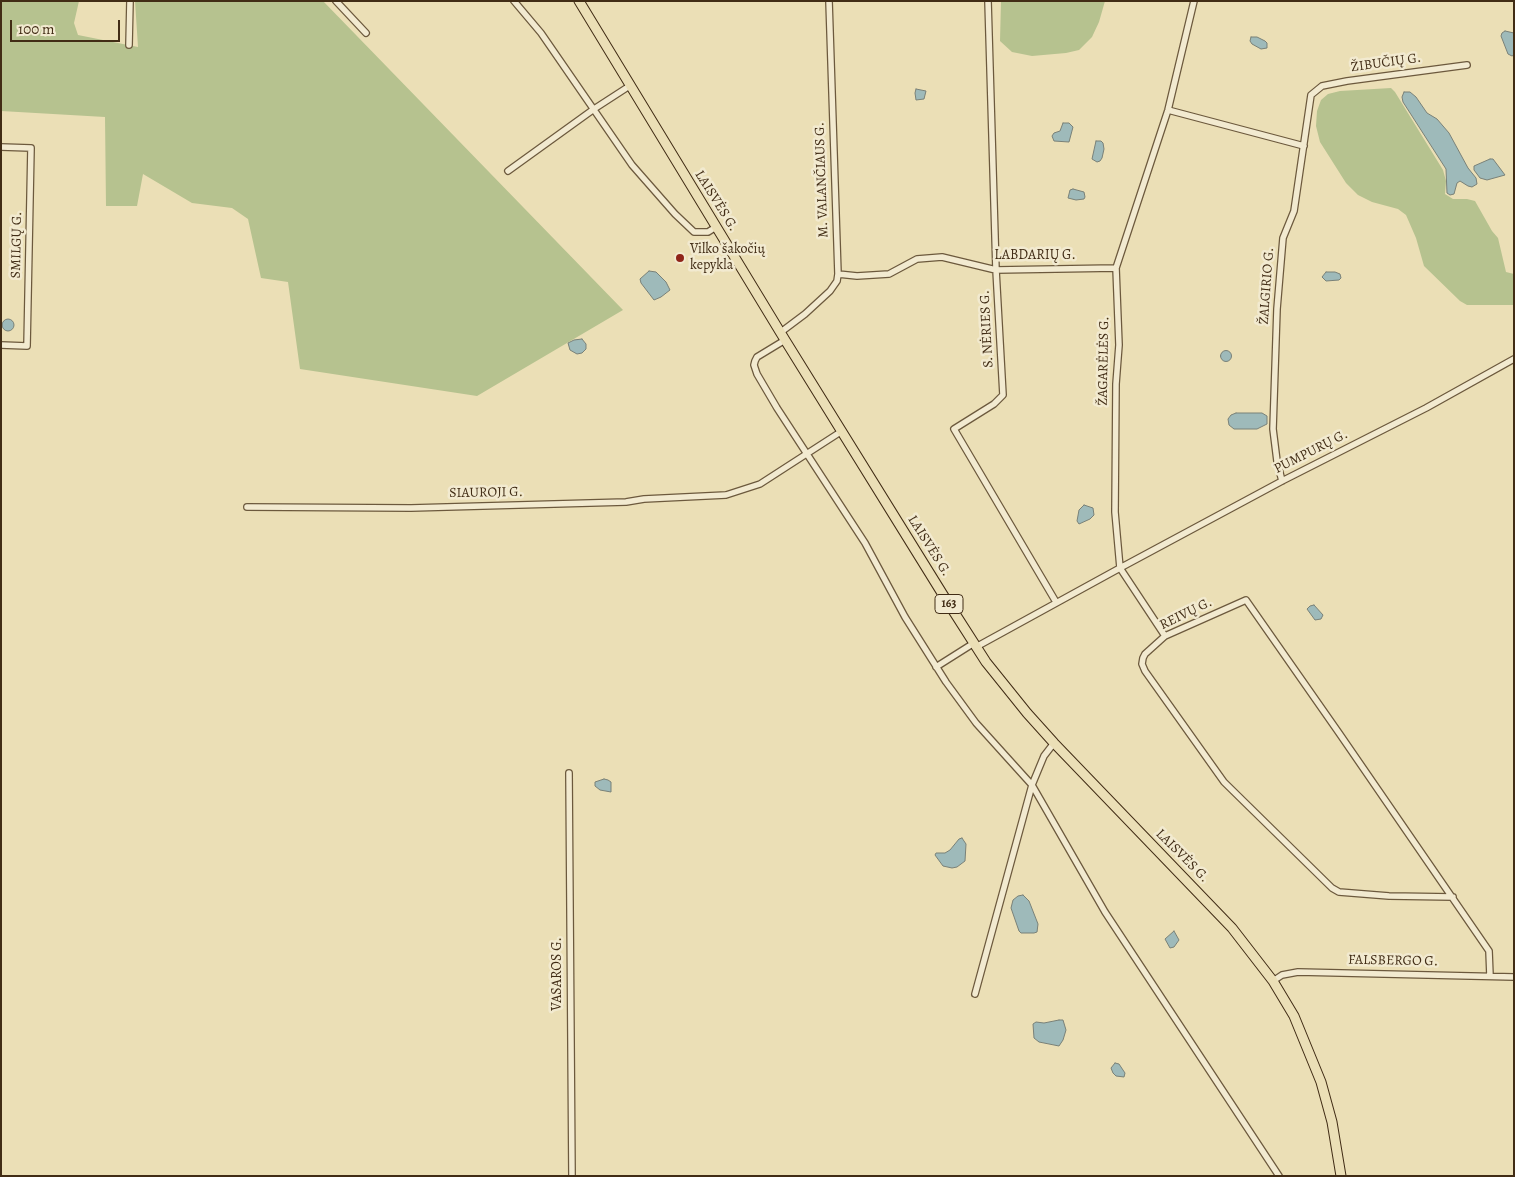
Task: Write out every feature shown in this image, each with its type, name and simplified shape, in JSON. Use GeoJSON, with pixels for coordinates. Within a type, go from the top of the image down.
{"type":"FeatureCollection","features":[{"type":"Feature","properties":{"kind":"main road","name":"LAISVĖS G."},"geometry":{"type":"LineString","coordinates":[[579,1],[842,432],[975,645],[1012,695],[1054,743],[1214,909],[1251,951],[1273,981],[1294,1016],[1321,1082],[1332,1122],[1341,1176]]}},
{"type":"Feature","properties":{"kind":"street"},"geometry":{"type":"LineString","coordinates":[[129,45],[130,1]]}},
{"type":"Feature","properties":{"kind":"street"},"geometry":{"type":"LineString","coordinates":[[336,1],[366,33]]}},
{"type":"Feature","properties":{"kind":"street"},"geometry":{"type":"LineString","coordinates":[[514,1],[541,33],[632,165],[688,228],[694,232],[702,233],[716,227]]}},
{"type":"Feature","properties":{"kind":"street","name":"M. VALANČIAUS G."},"geometry":{"type":"LineString","coordinates":[[829,1],[838,274]]}},
{"type":"Feature","properties":{"kind":"street","name":"S. NĖRIES G."},"geometry":{"type":"LineString","coordinates":[[988,1],[996,270],[1002,395],[994,404],[954,428],[1056,602]]}},
{"type":"Feature","properties":{"kind":"street","name":"ŽAGARĖLĖS G."},"geometry":{"type":"LineString","coordinates":[[1120,568],[1115,477],[1119,345],[1116,268],[1168,110],[1194,1]]}},
{"type":"Feature","properties":{"kind":"street","name":"ŽIBUČIŲ G."},"geometry":{"type":"LineString","coordinates":[[1311,95],[1322,86],[1347,81],[1468,65]]}},
{"type":"Feature","properties":{"kind":"street"},"geometry":{"type":"LineString","coordinates":[[508,171],[630,85]]}},
{"type":"Feature","properties":{"kind":"street","name":"ŽALGIRIO G."},"geometry":{"type":"LineString","coordinates":[[1282,481],[1277,461],[1274,429],[1277,309],[1283,238],[1294,212],[1311,95]]}},
{"type":"Feature","properties":{"kind":"street"},"geometry":{"type":"LineString","coordinates":[[1168,110],[1304,146]]}},
{"type":"Feature","properties":{"kind":"street","name":"SMILGŲ G."},"geometry":{"type":"LineString","coordinates":[[1,147],[31,148],[27,346],[1,345]]}},
{"type":"Feature","properties":{"kind":"street","name":"LABDARIŲ G."},"geometry":{"type":"LineString","coordinates":[[838,274],[858,276],[889,274],[917,260],[942,256],[996,270],[1116,268]]}},
{"type":"Feature","properties":{"kind":"street"},"geometry":{"type":"LineString","coordinates":[[838,274],[837,281],[830,291],[783,336],[757,357],[754,365],[757,374],[864,543],[905,617],[956,698],[1032,786],[1105,912],[1280,1176]]}},
{"type":"Feature","properties":{"kind":"street","name":"PUMPURŲ G."},"geometry":{"type":"LineString","coordinates":[[1120,568],[1282,481],[1426,408],[1514,359]]}},
{"type":"Feature","properties":{"kind":"street","name":"SIAUROJI G."},"geometry":{"type":"LineString","coordinates":[[247,507],[411,508],[626,502],[644,499],[726,495],[760,484],[842,432]]}},
{"type":"Feature","properties":{"kind":"street"},"geometry":{"type":"LineString","coordinates":[[936,667],[1120,568],[1165,636]]}},
{"type":"Feature","properties":{"kind":"street","name":"REIVŲ G."},"geometry":{"type":"LineString","coordinates":[[1453,897],[1389,896],[1339,892],[1332,888],[1224,782],[1145,671],[1142,664],[1143,658],[1165,636],[1246,600],[1490,950],[1490,976]]}},
{"type":"Feature","properties":{"kind":"street"},"geometry":{"type":"LineString","coordinates":[[975,994],[1032,786],[1044,756],[1054,743]]}},
{"type":"Feature","properties":{"kind":"street","name":"VASAROS G."},"geometry":{"type":"LineString","coordinates":[[569,773],[572,1176]]}},
{"type":"Feature","properties":{"kind":"street","name":"FALSBERGO G."},"geometry":{"type":"LineString","coordinates":[[1273,981],[1282,976],[1298,972],[1514,977]]}},
{"type":"Feature","properties":{"kind":"green space"},"geometry":{"type":"Polygon","coordinates":[[[1,1],[79,1],[74,23],[78,35],[138,47],[135,1],[323,1],[623,310],[477,396],[300,369],[288,282],[261,278],[248,219],[232,208],[192,203],[143,174],[137,206],[106,206],[105,117],[1,111],[1,1]]]}},
{"type":"Feature","properties":{"kind":"green space"},"geometry":{"type":"Polygon","coordinates":[[[1001,1],[1105,1],[1092,37],[1079,50],[1032,56],[1012,52],[1000,41],[1001,1]]]}},
{"type":"Feature","properties":{"kind":"green space"},"geometry":{"type":"Polygon","coordinates":[[[1391,88],[1443,170],[1446,181],[1445,194],[1453,199],[1475,201],[1498,238],[1506,272],[1514,274],[1514,305],[1467,305],[1460,301],[1424,266],[1416,238],[1406,215],[1398,209],[1372,202],[1358,195],[1346,183],[1320,142],[1316,126],[1317,111],[1321,100],[1328,94],[1340,91],[1391,88]]]}},
{"type":"Feature","properties":{"kind":"water"},"geometry":{"type":"Polygon","coordinates":[[[1505,31],[1514,33],[1514,55],[1512,56],[1508,54],[1501,36],[1505,31]]]}},
{"type":"Feature","properties":{"kind":"water"},"geometry":{"type":"Polygon","coordinates":[[[1251,37],[1257,37],[1265,41],[1267,48],[1261,49],[1252,44],[1250,41],[1251,37]]]}},
{"type":"Feature","properties":{"kind":"water"},"geometry":{"type":"Polygon","coordinates":[[[916,89],[926,91],[924,99],[916,100],[916,89]]]}},
{"type":"Feature","properties":{"kind":"water"},"geometry":{"type":"Polygon","coordinates":[[[1404,92],[1410,92],[1416,97],[1427,113],[1437,119],[1449,133],[1468,168],[1476,178],[1477,184],[1472,187],[1460,181],[1457,183],[1454,194],[1450,195],[1447,193],[1446,169],[1403,102],[1404,92]]]}},
{"type":"Feature","properties":{"kind":"water"},"geometry":{"type":"Polygon","coordinates":[[[1063,123],[1069,123],[1073,127],[1069,142],[1054,141],[1052,136],[1060,131],[1063,123]]]}},
{"type":"Feature","properties":{"kind":"water"},"geometry":{"type":"Polygon","coordinates":[[[1096,141],[1103,143],[1104,149],[1102,158],[1097,162],[1092,159],[1096,141]]]}},
{"type":"Feature","properties":{"kind":"water"},"geometry":{"type":"Polygon","coordinates":[[[1493,159],[1505,175],[1487,180],[1480,178],[1474,170],[1474,166],[1493,159]]]}},
{"type":"Feature","properties":{"kind":"water"},"geometry":{"type":"Polygon","coordinates":[[[1070,190],[1084,192],[1084,199],[1068,198],[1070,190]]]}},
{"type":"Feature","properties":{"kind":"water"},"geometry":{"type":"Polygon","coordinates":[[[649,271],[656,272],[666,282],[670,290],[654,300],[640,279],[649,271]]]}},
{"type":"Feature","properties":{"kind":"water"},"geometry":{"type":"Polygon","coordinates":[[[1326,272],[1340,274],[1341,278],[1339,280],[1326,281],[1322,277],[1326,272]]]}},
{"type":"Feature","properties":{"kind":"water"},"geometry":{"type":"Polygon","coordinates":[[[6,319],[10,319],[14,325],[10,331],[6,331],[2,327],[2,323],[6,319]]]}},
{"type":"Feature","properties":{"kind":"water"},"geometry":{"type":"Polygon","coordinates":[[[582,339],[586,344],[586,349],[582,353],[577,354],[570,350],[568,343],[582,339]]]}},
{"type":"Feature","properties":{"kind":"water"},"geometry":{"type":"Polygon","coordinates":[[[1226,350],[1232,356],[1226,362],[1220,356],[1226,350]]]}},
{"type":"Feature","properties":{"kind":"water"},"geometry":{"type":"Polygon","coordinates":[[[1236,413],[1262,413],[1267,416],[1267,424],[1257,429],[1234,429],[1229,425],[1228,419],[1236,413]]]}},
{"type":"Feature","properties":{"kind":"water"},"geometry":{"type":"Polygon","coordinates":[[[1084,505],[1093,508],[1094,515],[1079,524],[1077,521],[1079,510],[1084,505]]]}},
{"type":"Feature","properties":{"kind":"water"},"geometry":{"type":"Polygon","coordinates":[[[1314,605],[1323,615],[1321,619],[1315,620],[1307,609],[1314,605]]]}},
{"type":"Feature","properties":{"kind":"water"},"geometry":{"type":"Polygon","coordinates":[[[604,779],[611,782],[611,792],[600,790],[595,786],[595,782],[604,779]]]}},
{"type":"Feature","properties":{"kind":"water"},"geometry":{"type":"Polygon","coordinates":[[[962,838],[966,844],[965,861],[957,867],[943,866],[935,855],[936,853],[945,853],[962,838]]]}},
{"type":"Feature","properties":{"kind":"water"},"geometry":{"type":"Polygon","coordinates":[[[1023,895],[1029,901],[1038,924],[1037,932],[1034,933],[1021,933],[1019,931],[1011,908],[1013,900],[1023,895]]]}},
{"type":"Feature","properties":{"kind":"water"},"geometry":{"type":"Polygon","coordinates":[[[1174,931],[1179,940],[1174,947],[1170,948],[1165,939],[1174,931]]]}},
{"type":"Feature","properties":{"kind":"water"},"geometry":{"type":"Polygon","coordinates":[[[1063,1020],[1066,1030],[1059,1046],[1039,1042],[1034,1038],[1033,1024],[1036,1022],[1044,1023],[1063,1020]]]}},
{"type":"Feature","properties":{"kind":"water"},"geometry":{"type":"Polygon","coordinates":[[[1115,1063],[1119,1064],[1125,1073],[1124,1077],[1116,1076],[1113,1073],[1111,1068],[1115,1063]]]}},
{"type":"Feature","properties":{"kind":"place","name":"Vilko šakočių kepykla"},"geometry":{"type":"Point","coordinates":[680,258]}}]}
